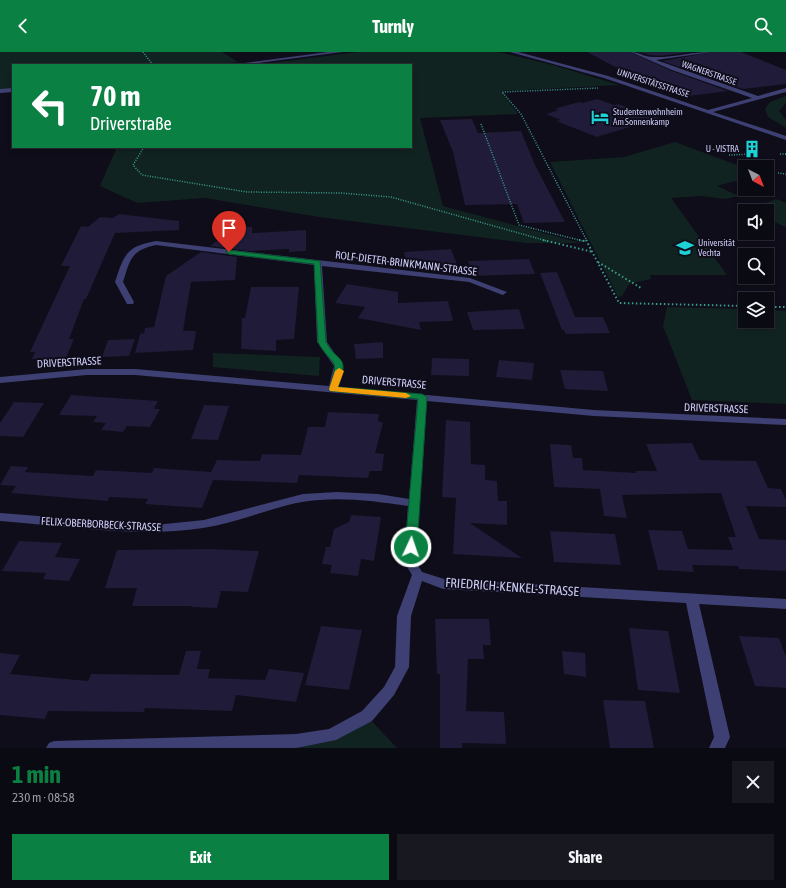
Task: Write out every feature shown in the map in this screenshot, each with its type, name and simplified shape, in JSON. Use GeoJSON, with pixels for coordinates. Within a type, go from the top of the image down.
{"type":"FeatureCollection","features":[{"type":"Feature","properties":{"kind":"street"},"geometry":{"type":"LineString","coordinates":[[239,64],[340,52]]}},
{"type":"Feature","properties":{"kind":"street","name":"UNIVERSITÄTSSTRASSE"},"geometry":{"type":"LineString","coordinates":[[512,52],[578,68],[629,84],[786,138]]}},
{"type":"Feature","properties":{"kind":"street","name":"WAGNERSTRASSE"},"geometry":{"type":"LineString","coordinates":[[633,52],[703,80],[758,98]]}},
{"type":"Feature","properties":{"kind":"street"},"geometry":{"type":"LineString","coordinates":[[649,59],[710,52]]}},
{"type":"Feature","properties":{"kind":"street"},"geometry":{"type":"LineString","coordinates":[[0,92],[12,90]]}},
{"type":"Feature","properties":{"kind":"street"},"geometry":{"type":"LineString","coordinates":[[709,111],[786,90]]}},
{"type":"Feature","properties":{"kind":"street","name":"ROLF-DIETER-BRINKMANN-STRASSE"},"geometry":{"type":"LineString","coordinates":[[130,302],[119,282],[130,252],[140,245],[156,243],[470,280],[503,292]]}},
{"type":"Feature","properties":{"kind":"street"},"geometry":{"type":"LineString","coordinates":[[318,263],[322,342],[326,350],[336,358],[340,369],[333,389]]}},
{"type":"Feature","properties":{"kind":"street","name":"DRIVERSTRASSE"},"geometry":{"type":"LineString","coordinates":[[0,380],[87,372],[135,372],[422,397],[594,414],[786,422]]}},
{"type":"Feature","properties":{"kind":"street"},"geometry":{"type":"LineString","coordinates":[[54,748],[296,741],[331,735],[367,716],[389,691],[402,667],[404,616],[418,575],[410,562],[413,503],[422,397]]}},
{"type":"Feature","properties":{"kind":"street","name":"FELIX-OBERBORBECK-STRASSE"},"geometry":{"type":"LineString","coordinates":[[0,517],[155,529],[204,524],[303,498],[337,496],[413,503]]}},
{"type":"Feature","properties":{"kind":"street","name":"FRIEDRICH-KENKEL-STRASSE"},"geometry":{"type":"LineString","coordinates":[[418,575],[443,584],[786,604]]}},
{"type":"Feature","properties":{"kind":"street"},"geometry":{"type":"LineString","coordinates":[[691,598],[722,737],[717,748]]}},
{"type":"Feature","properties":{"kind":"path"},"geometry":{"type":"LineString","coordinates":[[143,52],[152,64]]}},
{"type":"Feature","properties":{"kind":"path"},"geometry":{"type":"LineString","coordinates":[[629,84],[603,88],[502,92],[521,114],[619,303],[738,306]]}},
{"type":"Feature","properties":{"kind":"path"},"geometry":{"type":"LineString","coordinates":[[481,124],[519,225],[586,241]]}},
{"type":"Feature","properties":{"kind":"path"},"geometry":{"type":"LineString","coordinates":[[143,148],[133,165],[142,175],[247,192],[341,193],[391,197],[497,228],[593,252]]}},
{"type":"Feature","properties":{"kind":"path"},"geometry":{"type":"LineString","coordinates":[[729,155],[751,154]]}},
{"type":"Feature","properties":{"kind":"path"},"geometry":{"type":"LineString","coordinates":[[780,154],[786,154]]}},
{"type":"Feature","properties":{"kind":"path"},"geometry":{"type":"LineString","coordinates":[[778,173],[786,174]]}},
{"type":"Feature","properties":{"kind":"path"},"geometry":{"type":"LineString","coordinates":[[598,261],[641,288]]}},
{"type":"Feature","properties":{"kind":"path"},"geometry":{"type":"LineString","coordinates":[[774,306],[786,307]]}},
{"type":"Feature","properties":{"kind":"green space"},"geometry":{"type":"Polygon","coordinates":[[[0,52],[222,52],[238,62],[221,64],[12,64],[12,89],[0,90],[0,52]]]}},
{"type":"Feature","properties":{"kind":"green space"},"geometry":{"type":"Polygon","coordinates":[[[359,52],[498,52],[553,65],[619,85],[501,91],[518,114],[420,118],[443,206],[581,243],[526,243],[319,217],[205,198],[137,203],[100,186],[117,148],[412,148],[412,64],[262,64],[359,52]]]}},
{"type":"Feature","properties":{"kind":"green space"},"geometry":{"type":"Polygon","coordinates":[[[786,96],[786,103],[779,111],[786,120],[786,128],[768,117],[765,109],[770,102],[786,96]]]}},
{"type":"Feature","properties":{"kind":"green space"},"geometry":{"type":"Polygon","coordinates":[[[675,142],[738,165],[738,182],[735,181],[717,186],[739,196],[725,199],[701,196],[671,198],[727,275],[650,275],[651,279],[629,284],[622,296],[618,297],[550,162],[624,157],[675,142]]]}},
{"type":"Feature","properties":{"kind":"green space"},"geometry":{"type":"Polygon","coordinates":[[[776,199],[786,203],[786,227],[774,222],[774,204],[763,204],[776,199]]]}},
{"type":"Feature","properties":{"kind":"green space"},"geometry":{"type":"Polygon","coordinates":[[[667,307],[738,309],[738,328],[774,328],[774,310],[786,311],[786,404],[692,400],[663,326],[667,307]]]}},
{"type":"Feature","properties":{"kind":"green space"},"geometry":{"type":"Polygon","coordinates":[[[213,353],[320,357],[319,376],[213,367],[213,353]]]}},
{"type":"Feature","properties":{"kind":"green space"},"geometry":{"type":"Polygon","coordinates":[[[367,716],[397,748],[295,748],[367,716]]]}},
{"type":"Feature","properties":{"kind":"building"},"geometry":{"type":"Polygon","coordinates":[[[587,52],[630,52],[672,71],[728,91],[689,96],[626,69],[621,70],[587,52]]]}},
{"type":"Feature","properties":{"kind":"building"},"geometry":{"type":"Polygon","coordinates":[[[639,52],[692,52],[659,56],[639,52]]]}},
{"type":"Feature","properties":{"kind":"building"},"geometry":{"type":"Polygon","coordinates":[[[713,52],[741,52],[786,70],[786,84],[743,89],[662,61],[713,52]]]}},
{"type":"Feature","properties":{"kind":"building","name":"Studentenwohnheim Am Sonnenkamp"},"geometry":{"type":"Polygon","coordinates":[[[597,99],[614,105],[618,104],[659,118],[597,137],[556,121],[561,120],[546,114],[559,110],[554,109],[597,99]]]}},
{"type":"Feature","properties":{"kind":"building"},"geometry":{"type":"Polygon","coordinates":[[[472,119],[478,133],[521,131],[535,165],[565,222],[524,223],[517,204],[465,205],[453,152],[440,120],[472,119]]]}},
{"type":"Feature","properties":{"kind":"building"},"geometry":{"type":"Polygon","coordinates":[[[119,214],[179,221],[179,230],[115,233],[86,299],[84,299],[69,339],[74,339],[66,358],[32,359],[35,352],[30,352],[70,266],[61,266],[81,226],[88,227],[100,217],[113,218],[119,214]]]}},
{"type":"Feature","properties":{"kind":"building"},"geometry":{"type":"Polygon","coordinates":[[[238,227],[252,227],[252,233],[306,230],[306,251],[289,252],[289,249],[250,251],[210,246],[238,227]]]}},
{"type":"Feature","properties":{"kind":"building"},"geometry":{"type":"Polygon","coordinates":[[[451,249],[458,267],[408,268],[404,252],[451,249]]]}},
{"type":"Feature","properties":{"kind":"building"},"geometry":{"type":"Polygon","coordinates":[[[201,252],[237,257],[235,280],[191,282],[183,331],[196,331],[193,350],[135,353],[140,334],[144,333],[145,328],[154,327],[166,276],[201,252]]]}},
{"type":"Feature","properties":{"kind":"building"},"geometry":{"type":"Polygon","coordinates":[[[529,259],[535,274],[473,276],[468,261],[529,259]]]}},
{"type":"Feature","properties":{"kind":"building"},"geometry":{"type":"Polygon","coordinates":[[[557,272],[575,317],[603,317],[610,333],[566,334],[564,330],[562,330],[540,273],[557,272]]]}},
{"type":"Feature","properties":{"kind":"building"},"geometry":{"type":"Polygon","coordinates":[[[347,284],[398,292],[398,303],[448,301],[453,321],[419,322],[421,330],[358,318],[365,307],[335,303],[347,284]]]}},
{"type":"Feature","properties":{"kind":"building"},"geometry":{"type":"Polygon","coordinates":[[[251,287],[299,287],[294,339],[276,340],[276,351],[241,349],[242,318],[245,318],[251,287]]]}},
{"type":"Feature","properties":{"kind":"building"},"geometry":{"type":"Polygon","coordinates":[[[519,309],[525,329],[473,330],[467,312],[519,309]]]}},
{"type":"Feature","properties":{"kind":"building"},"geometry":{"type":"Polygon","coordinates":[[[135,339],[129,356],[102,357],[108,340],[135,339]]]}},
{"type":"Feature","properties":{"kind":"building"},"geometry":{"type":"Polygon","coordinates":[[[383,342],[383,358],[356,359],[354,344],[383,342]]]}},
{"type":"Feature","properties":{"kind":"building"},"geometry":{"type":"Polygon","coordinates":[[[432,358],[469,359],[469,376],[431,375],[432,358]]]}},
{"type":"Feature","properties":{"kind":"building"},"geometry":{"type":"Polygon","coordinates":[[[499,360],[534,363],[532,380],[496,377],[499,360]]]}},
{"type":"Feature","properties":{"kind":"building"},"geometry":{"type":"Polygon","coordinates":[[[560,370],[603,371],[608,391],[565,389],[560,370]]]}},
{"type":"Feature","properties":{"kind":"building"},"geometry":{"type":"Polygon","coordinates":[[[71,395],[158,401],[154,409],[160,409],[150,427],[127,426],[123,432],[101,430],[106,423],[93,422],[97,416],[59,415],[71,395]]]}},
{"type":"Feature","properties":{"kind":"building"},"geometry":{"type":"Polygon","coordinates":[[[14,402],[44,403],[23,437],[0,436],[0,423],[14,402]]]}},
{"type":"Feature","properties":{"kind":"building"},"geometry":{"type":"Polygon","coordinates":[[[204,405],[229,406],[218,440],[191,439],[204,405]]]}},
{"type":"Feature","properties":{"kind":"building"},"geometry":{"type":"Polygon","coordinates":[[[328,412],[379,414],[378,421],[383,423],[375,453],[384,454],[382,471],[370,471],[368,478],[299,475],[297,483],[213,480],[202,508],[145,504],[148,499],[109,497],[108,501],[11,493],[16,486],[0,485],[11,466],[28,467],[25,472],[93,476],[96,470],[152,473],[154,468],[211,472],[217,460],[260,461],[262,454],[301,455],[308,427],[325,427],[328,412]]]}},
{"type":"Feature","properties":{"kind":"building"},"geometry":{"type":"Polygon","coordinates":[[[446,420],[470,422],[471,464],[485,465],[485,480],[497,481],[498,501],[507,501],[507,525],[470,523],[522,558],[453,554],[456,498],[442,497],[446,420]]]}},
{"type":"Feature","properties":{"kind":"building"},"geometry":{"type":"Polygon","coordinates":[[[692,443],[700,460],[756,461],[768,488],[781,489],[786,500],[786,507],[746,506],[759,539],[786,540],[786,571],[739,569],[738,566],[692,565],[694,572],[658,570],[648,530],[682,531],[688,549],[733,550],[728,537],[736,537],[721,493],[622,495],[627,518],[604,516],[600,489],[554,487],[550,444],[571,445],[573,458],[582,458],[583,470],[636,473],[635,471],[657,471],[646,444],[692,443]]]}},
{"type":"Feature","properties":{"kind":"building"},"geometry":{"type":"Polygon","coordinates":[[[351,515],[381,517],[374,561],[361,559],[358,576],[330,573],[332,565],[322,564],[326,547],[330,547],[334,529],[349,522],[351,515]]]}},
{"type":"Feature","properties":{"kind":"building"},"geometry":{"type":"Polygon","coordinates":[[[550,531],[615,534],[621,565],[554,562],[550,531]]]}},
{"type":"Feature","properties":{"kind":"building"},"geometry":{"type":"Polygon","coordinates":[[[19,541],[62,543],[55,557],[80,559],[69,581],[43,579],[46,573],[2,571],[19,541]]]}},
{"type":"Feature","properties":{"kind":"building"},"geometry":{"type":"Polygon","coordinates":[[[211,549],[259,551],[248,592],[221,591],[217,608],[191,607],[192,606],[132,606],[137,588],[105,588],[117,550],[211,549]]]}},
{"type":"Feature","properties":{"kind":"building"},"geometry":{"type":"Polygon","coordinates":[[[435,619],[489,619],[491,645],[483,645],[484,659],[468,659],[466,711],[504,712],[506,744],[462,743],[462,748],[440,748],[440,674],[437,674],[435,619]]]}},
{"type":"Feature","properties":{"kind":"building"},"geometry":{"type":"Polygon","coordinates":[[[321,626],[362,630],[349,690],[305,685],[321,626]]]}},
{"type":"Feature","properties":{"kind":"building"},"geometry":{"type":"Polygon","coordinates":[[[629,628],[668,631],[680,693],[638,690],[629,628]]]}},
{"type":"Feature","properties":{"kind":"building"},"geometry":{"type":"Polygon","coordinates":[[[739,636],[779,638],[786,657],[786,688],[755,686],[739,636]]]}},
{"type":"Feature","properties":{"kind":"building"},"geometry":{"type":"Polygon","coordinates":[[[186,651],[201,651],[197,669],[210,669],[208,678],[265,680],[269,669],[304,673],[296,702],[236,695],[232,711],[145,708],[144,712],[48,711],[45,719],[0,715],[0,653],[20,655],[10,674],[88,681],[91,674],[179,675],[186,651]]]}},
{"type":"Feature","properties":{"kind":"building"},"geometry":{"type":"Polygon","coordinates":[[[562,651],[585,653],[586,677],[564,674],[562,651]]]}},
{"type":"Feature","properties":{"kind":"building"},"geometry":{"type":"Polygon","coordinates":[[[603,700],[645,701],[654,748],[610,748],[603,700]]]}},
{"type":"Feature","properties":{"kind":"slow traffic"},"geometry":{"type":"LineString","coordinates":[[339,371],[333,389],[406,396]]}},
{"type":"Feature","properties":{"kind":"place","name":"Studentenwohnheim Am Sonnenkamp"},"geometry":{"type":"Point","coordinates":[600,117]}},
{"type":"Feature","properties":{"kind":"place","name":"U - VISTRA"},"geometry":{"type":"Point","coordinates":[752,149]}},
{"type":"Feature","properties":{"kind":"place","name":"Universität Vechta"},"geometry":{"type":"Point","coordinates":[685,248]}},
{"type":"Feature","properties":{"kind":"route"},"geometry":{"type":"LineString","coordinates":[[229,252],[318,263],[322,342],[326,350],[336,358],[340,369],[333,389],[422,397],[413,503],[411,547]]}}]}
